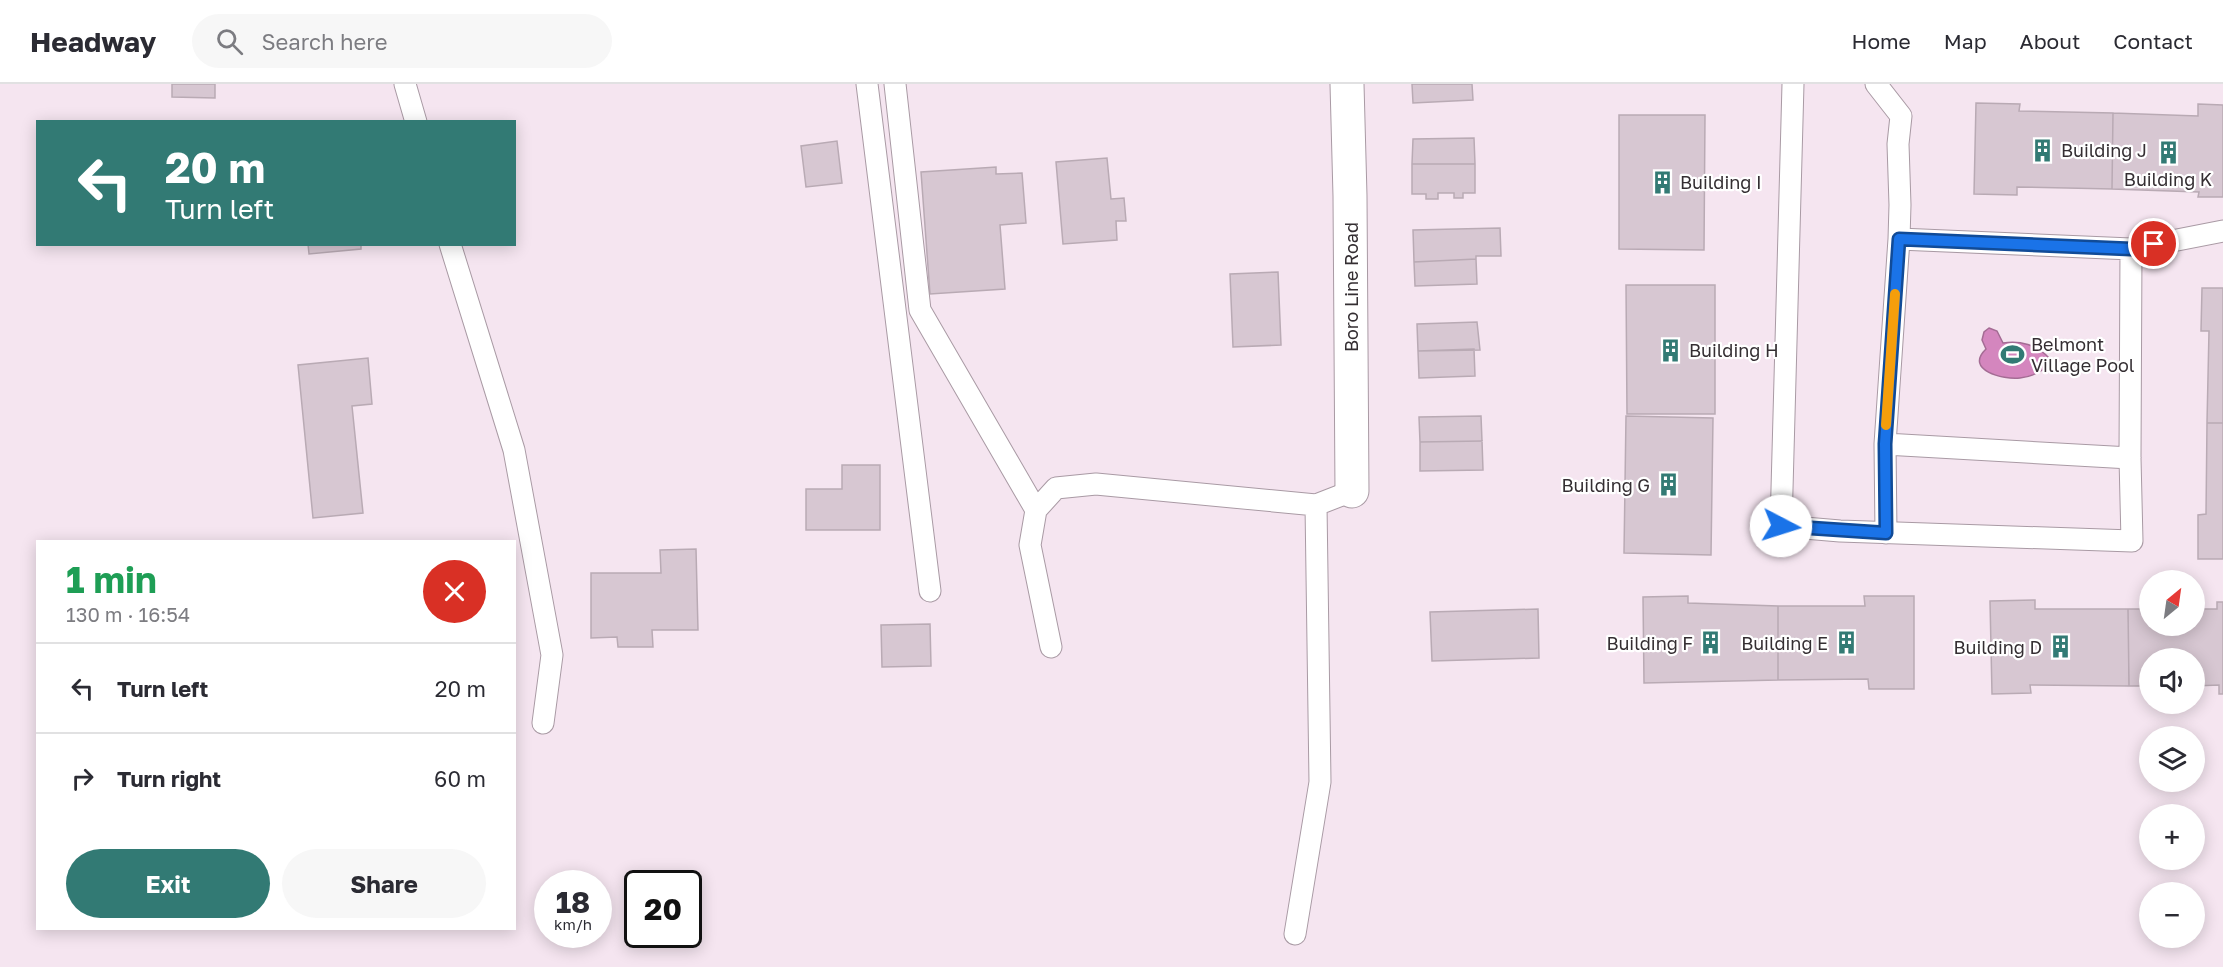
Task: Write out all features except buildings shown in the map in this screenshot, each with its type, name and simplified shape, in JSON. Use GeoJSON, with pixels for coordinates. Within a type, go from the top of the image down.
{"type":"FeatureCollection","features":[{"type":"Feature","properties":{"kind":"street","name":"Boro Line Road"},"geometry":{"type":"LineString","coordinates":[[1347,84],[1352,491]]}},
{"type":"Feature","properties":{"kind":"lane"},"geometry":{"type":"LineString","coordinates":[[405,84],[415,120]]}},
{"type":"Feature","properties":{"kind":"lane"},"geometry":{"type":"LineString","coordinates":[[867,84],[930,591]]}},
{"type":"Feature","properties":{"kind":"lane"},"geometry":{"type":"LineString","coordinates":[[895,84],[920,310],[1036,510]]}},
{"type":"Feature","properties":{"kind":"lane"},"geometry":{"type":"LineString","coordinates":[[1793,84],[1781,526],[1886,533],[2132,541],[2131,249]]}},
{"type":"Feature","properties":{"kind":"lane"},"geometry":{"type":"LineString","coordinates":[[1876,84],[1901,116],[1898,144],[1899,239],[1885,444],[1886,533]]}},
{"type":"Feature","properties":{"kind":"lane"},"geometry":{"type":"LineString","coordinates":[[1899,239],[2131,249],[2223,231]]}},
{"type":"Feature","properties":{"kind":"lane"},"geometry":{"type":"LineString","coordinates":[[451,246],[514,450],[552,655],[543,723]]}},
{"type":"Feature","properties":{"kind":"lane"},"geometry":{"type":"LineString","coordinates":[[1885,444],[2130,458]]}},
{"type":"Feature","properties":{"kind":"lane"},"geometry":{"type":"LineString","coordinates":[[1051,646],[1030,546],[1036,510],[1056,488],[1096,484],[1316,505],[1352,491]]}},
{"type":"Feature","properties":{"kind":"lane"},"geometry":{"type":"LineString","coordinates":[[1295,934],[1320,782],[1316,505]]}},
{"type":"Feature","properties":{"kind":"shaded area","name":"Belmont Village Pool"},"geometry":{"type":"Polygon","coordinates":[[[1989,328],[1997,331],[2003,343],[2022,343],[2039,350],[2049,358],[2047,367],[2020,378],[2004,377],[1988,372],[1980,363],[1980,356],[1986,349],[1982,340],[1984,332],[1989,328]]]}},
{"type":"Feature","properties":{"kind":"slow traffic"},"geometry":{"type":"LineString","coordinates":[[1886,425],[1895,294]]}},
{"type":"Feature","properties":{"kind":"place","name":"Building J"},"geometry":{"type":"Point","coordinates":[2043,150]}},
{"type":"Feature","properties":{"kind":"place","name":"Building K"},"geometry":{"type":"Point","coordinates":[2168,153]}},
{"type":"Feature","properties":{"kind":"place","name":"Building I"},"geometry":{"type":"Point","coordinates":[1662,182]}},
{"type":"Feature","properties":{"kind":"place","name":"Building H"},"geometry":{"type":"Point","coordinates":[1671,350]}},
{"type":"Feature","properties":{"kind":"place","name":"Belmont Village Pool"},"geometry":{"type":"Point","coordinates":[2013,354]}},
{"type":"Feature","properties":{"kind":"place","name":"Building G"},"geometry":{"type":"Point","coordinates":[1668,485]}},
{"type":"Feature","properties":{"kind":"place","name":"Building F"},"geometry":{"type":"Point","coordinates":[1711,643]}},
{"type":"Feature","properties":{"kind":"place","name":"Building E"},"geometry":{"type":"Point","coordinates":[1846,643]}},
{"type":"Feature","properties":{"kind":"place","name":"Building D"},"geometry":{"type":"Point","coordinates":[2060,647]}},
{"type":"Feature","properties":{"kind":"route"},"geometry":{"type":"LineString","coordinates":[[1781,526],[1886,533],[1885,444],[1899,239],[2131,249],[2154,244]]}}]}
